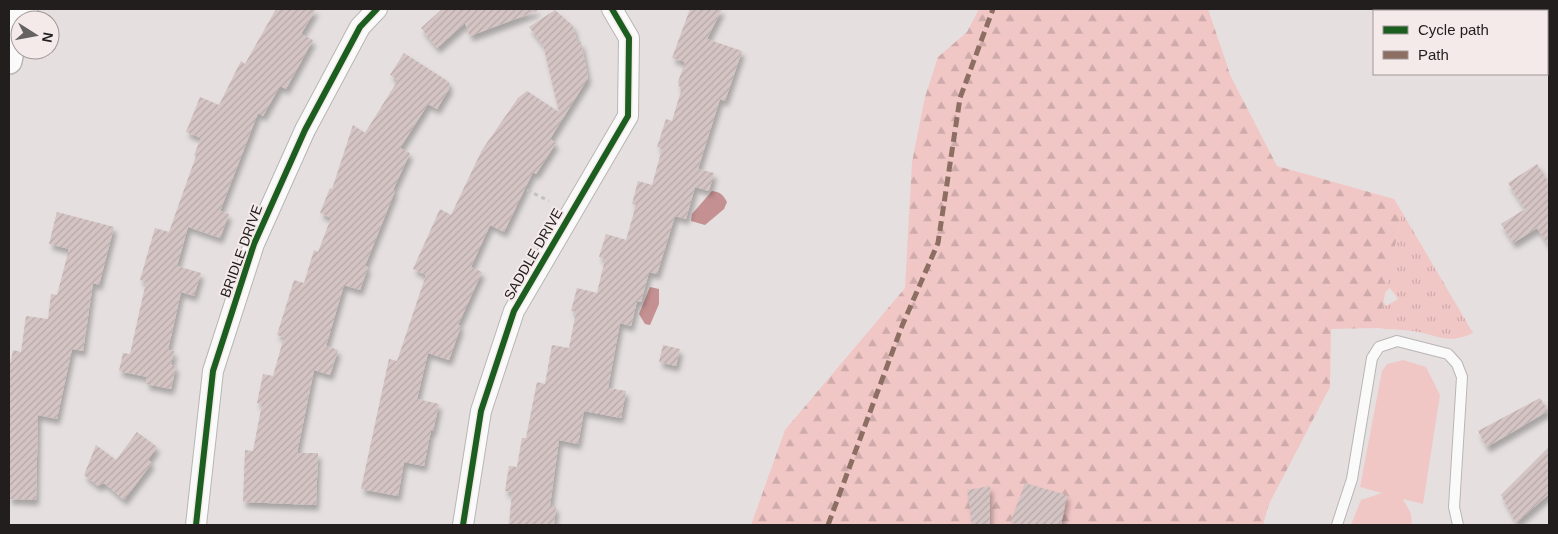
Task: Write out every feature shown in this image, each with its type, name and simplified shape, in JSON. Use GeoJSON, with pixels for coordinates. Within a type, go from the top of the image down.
{"type":"FeatureCollection","features":[{"type":"Feature","properties":{"kind":"street"},"geometry":{"type":"LineString","coordinates":[[9,62],[17,22],[25,9]]}},
{"type":"Feature","properties":{"kind":"street","name":"BRIDLE DRIVE"},"geometry":{"type":"LineString","coordinates":[[196,525],[213,370],[254,244],[305,130],[360,28],[377,9]]}},
{"type":"Feature","properties":{"kind":"street","name":"SADDLE DRIVE"},"geometry":{"type":"LineString","coordinates":[[464,525],[481,411],[514,311],[628,116],[629,38],[612,9]]}},
{"type":"Feature","properties":{"kind":"lane"},"geometry":{"type":"LineString","coordinates":[[1337,525],[1352,479],[1372,358],[1379,347],[1397,341],[1448,354],[1457,364],[1462,377],[1454,507],[1458,525]]}},
{"type":"Feature","properties":{"kind":"path"},"geometry":{"type":"LineString","coordinates":[[527,190],[549,201]]}},
{"type":"Feature","properties":{"kind":"green space"},"geometry":{"type":"Polygon","coordinates":[[[979,9],[1208,9],[1231,77],[1277,166],[1394,199],[1402,212],[1378,328],[1331,329],[1330,387],[1269,504],[1263,525],[751,525],[785,430],[905,288],[912,162],[925,97],[938,57],[967,32],[979,9]]]}},
{"type":"Feature","properties":{"kind":"green space"},"geometry":{"type":"Polygon","coordinates":[[[1402,212],[1473,333],[1464,337],[1449,339],[1413,331],[1378,328],[1383,301],[1386,306],[1398,299],[1390,288],[1385,292],[1402,212]]]}},
{"type":"Feature","properties":{"kind":"green space"},"geometry":{"type":"Polygon","coordinates":[[[1403,360],[1426,367],[1440,395],[1423,504],[1403,499],[1411,514],[1412,525],[1351,525],[1361,500],[1382,493],[1360,487],[1382,371],[1387,364],[1403,360]]]}},
{"type":"Feature","properties":{"kind":"shaded area"},"geometry":{"type":"Polygon","coordinates":[[[712,191],[720,193],[724,197],[727,202],[724,209],[705,225],[691,221],[692,214],[712,191]]]}},
{"type":"Feature","properties":{"kind":"shaded area"},"geometry":{"type":"Polygon","coordinates":[[[650,287],[659,289],[659,304],[650,325],[645,324],[639,314],[650,287]]]}},
{"type":"Feature","properties":{"kind":"building"},"geometry":{"type":"Polygon","coordinates":[[[276,9],[316,9],[301,34],[313,40],[286,89],[280,86],[263,116],[258,113],[220,211],[229,214],[220,238],[188,227],[177,266],[201,273],[194,296],[181,292],[168,350],[174,351],[171,365],[176,366],[171,389],[146,384],[147,377],[119,371],[123,353],[130,354],[146,282],[140,280],[155,228],[169,232],[196,156],[194,155],[201,138],[186,132],[200,97],[219,105],[241,61],[245,64],[276,9]]]}},
{"type":"Feature","properties":{"kind":"building"},"geometry":{"type":"Polygon","coordinates":[[[442,9],[537,9],[537,11],[470,36],[465,23],[437,48],[421,28],[442,9]]]}},
{"type":"Feature","properties":{"kind":"building"},"geometry":{"type":"Polygon","coordinates":[[[690,9],[722,9],[707,39],[742,51],[725,101],[720,99],[698,169],[714,173],[709,191],[695,187],[686,219],[675,216],[657,274],[649,272],[641,302],[637,301],[631,326],[620,323],[608,388],[626,391],[621,418],[584,411],[578,444],[559,440],[550,506],[556,506],[554,525],[509,525],[512,492],[505,491],[509,466],[517,467],[522,438],[526,438],[537,382],[545,384],[552,345],[569,348],[576,312],[571,311],[577,288],[597,293],[605,259],[599,257],[606,234],[626,240],[636,205],[632,204],[638,181],[652,185],[662,149],[657,147],[666,119],[672,121],[681,91],[678,82],[685,62],[672,58],[690,9]]]}},
{"type":"Feature","properties":{"kind":"building"},"geometry":{"type":"Polygon","coordinates":[[[555,10],[573,26],[577,43],[581,42],[588,78],[550,139],[556,143],[536,174],[533,172],[504,232],[490,225],[471,267],[482,272],[458,325],[461,326],[449,360],[428,353],[417,399],[439,404],[433,431],[431,430],[424,466],[404,462],[398,496],[361,489],[389,359],[397,361],[426,275],[413,269],[440,209],[451,215],[482,150],[518,98],[527,91],[559,112],[543,45],[529,27],[555,10]]]}},
{"type":"Feature","properties":{"kind":"building"},"geometry":{"type":"Polygon","coordinates":[[[404,53],[449,82],[449,89],[437,109],[428,104],[400,148],[410,153],[393,190],[395,191],[365,266],[368,267],[360,290],[344,285],[326,346],[338,350],[330,375],[314,370],[297,453],[318,453],[316,505],[243,502],[245,450],[253,451],[262,404],[257,403],[263,374],[273,376],[284,337],[277,335],[294,280],[304,283],[314,250],[318,252],[331,218],[320,213],[330,188],[332,189],[353,125],[365,133],[398,80],[390,75],[404,53]]]}},
{"type":"Feature","properties":{"kind":"building"},"geometry":{"type":"Polygon","coordinates":[[[1537,164],[1549,183],[1549,246],[1537,228],[1513,243],[1501,224],[1525,209],[1508,183],[1537,164]]]}},
{"type":"Feature","properties":{"kind":"building"},"geometry":{"type":"Polygon","coordinates":[[[57,212],[114,227],[99,285],[93,283],[83,351],[72,349],[57,419],[38,415],[36,500],[9,499],[9,369],[13,350],[21,352],[26,316],[48,319],[51,294],[57,295],[69,249],[49,244],[57,212]]]}},
{"type":"Feature","properties":{"kind":"building"},"geometry":{"type":"Polygon","coordinates":[[[663,345],[680,349],[676,366],[659,362],[663,345]]]}},
{"type":"Feature","properties":{"kind":"building"},"geometry":{"type":"Polygon","coordinates":[[[1540,398],[1548,411],[1487,447],[1478,431],[1540,398]]]}},
{"type":"Feature","properties":{"kind":"building"},"geometry":{"type":"Polygon","coordinates":[[[137,432],[157,447],[148,460],[152,463],[124,500],[104,483],[98,486],[84,475],[96,445],[116,460],[137,432]]]}},
{"type":"Feature","properties":{"kind":"building"},"geometry":{"type":"Polygon","coordinates":[[[1549,447],[1549,494],[1516,523],[1501,495],[1549,447]]]}},
{"type":"Feature","properties":{"kind":"building"},"geometry":{"type":"Polygon","coordinates":[[[1025,483],[1067,495],[1061,525],[1014,525],[1015,523],[1010,523],[1025,483]]]}},
{"type":"Feature","properties":{"kind":"building"},"geometry":{"type":"Polygon","coordinates":[[[990,486],[990,524],[972,525],[967,490],[990,486]]]}},
{"type":"Feature","properties":{"kind":"marked path"},"geometry":{"type":"LineString","coordinates":[[828,525],[902,326],[938,243],[960,98],[993,9]]}},
{"type":"Feature","properties":{"kind":"cycle path"},"geometry":{"type":"LineString","coordinates":[[196,525],[213,371],[254,244],[305,130],[360,27],[377,9]]}},
{"type":"Feature","properties":{"kind":"cycle path"},"geometry":{"type":"LineString","coordinates":[[463,525],[481,411],[514,311],[628,116],[629,38],[612,9]]}}]}
